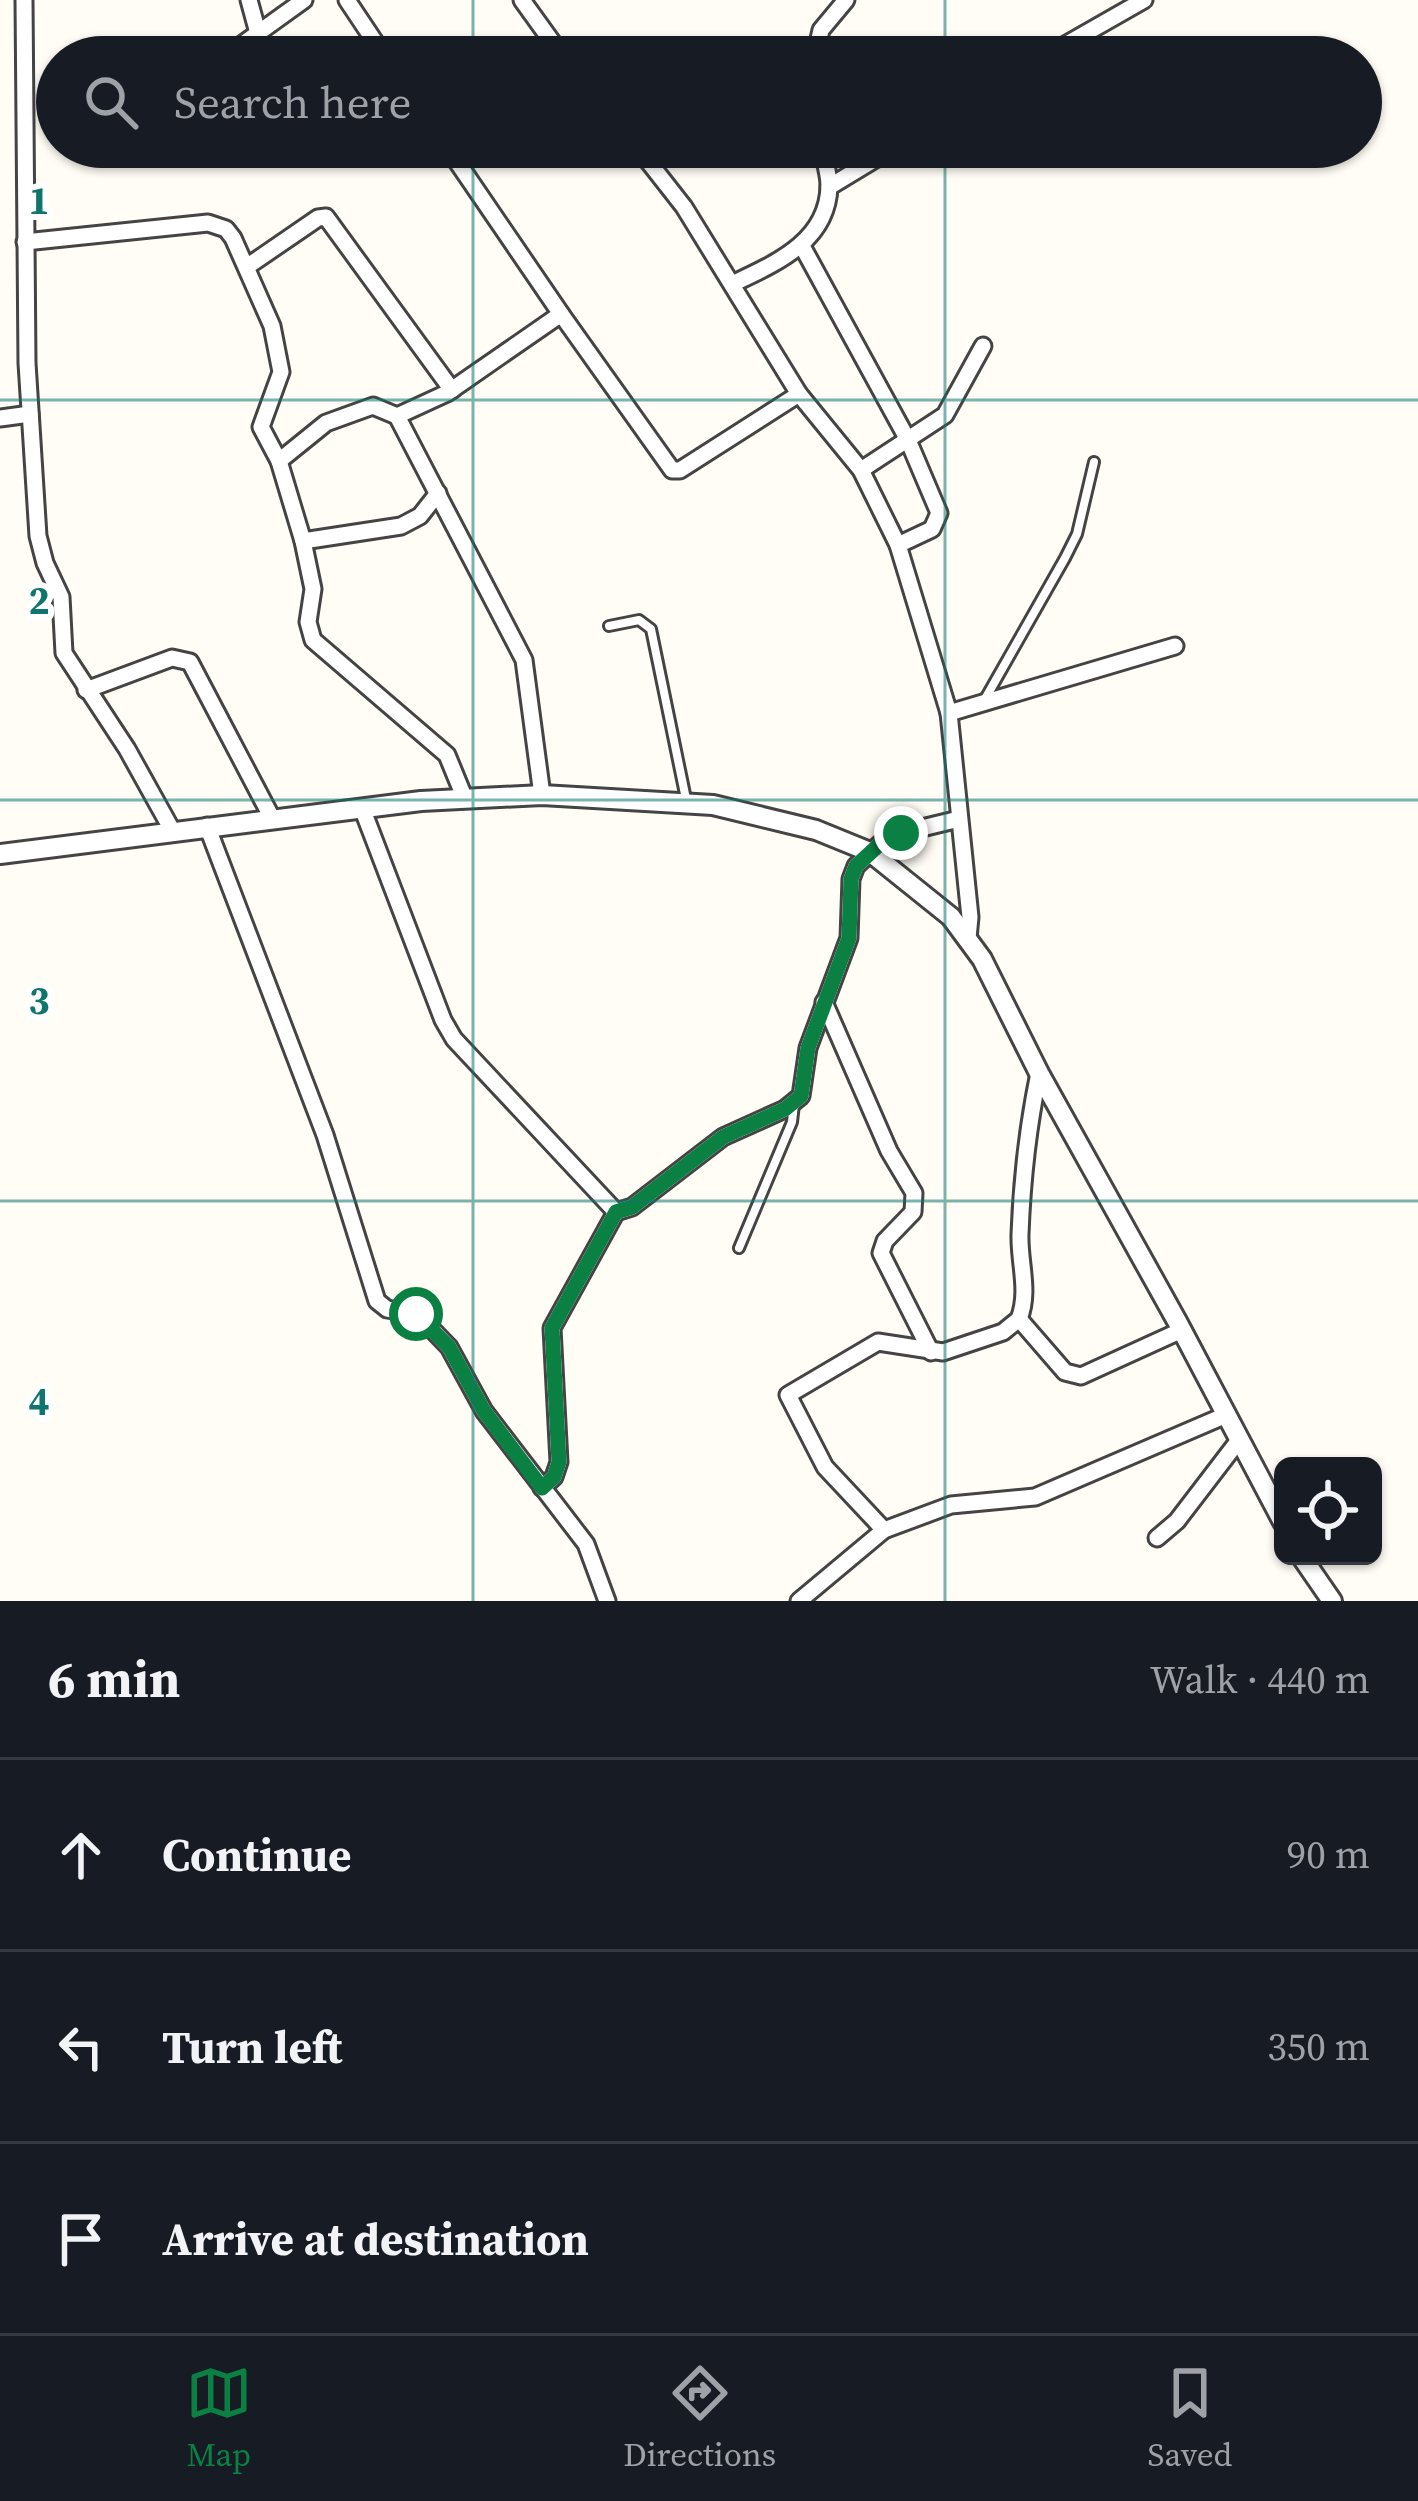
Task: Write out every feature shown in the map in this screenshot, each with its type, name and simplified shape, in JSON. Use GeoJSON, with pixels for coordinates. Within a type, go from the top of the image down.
{"type":"FeatureCollection","features":[{"type":"Feature","properties":{"kind":"street"},"geometry":{"type":"LineString","coordinates":[[24,0],[30,414],[40,549],[61,597],[64,653],[127,749],[172,830]]}},
{"type":"Feature","properties":{"kind":"street"},"geometry":{"type":"LineString","coordinates":[[249,0],[258,33]]}},
{"type":"Feature","properties":{"kind":"street"},"geometry":{"type":"LineString","coordinates":[[254,36],[304,0]]}},
{"type":"Feature","properties":{"kind":"street"},"geometry":{"type":"LineString","coordinates":[[347,0],[371,36]]}},
{"type":"Feature","properties":{"kind":"street"},"geometry":{"type":"LineString","coordinates":[[522,0],[548,36]]}},
{"type":"Feature","properties":{"kind":"street"},"geometry":{"type":"LineString","coordinates":[[820,36],[846,0]]}},
{"type":"Feature","properties":{"kind":"street"},"geometry":{"type":"LineString","coordinates":[[1081,36],[1144,0]]}},
{"type":"Feature","properties":{"kind":"street"},"geometry":{"type":"LineString","coordinates":[[461,168],[672,470],[680,470],[799,394]]}},
{"type":"Feature","properties":{"kind":"street"},"geometry":{"type":"LineString","coordinates":[[653,168],[684,207],[799,394],[861,470],[898,545],[949,713],[970,917],[968,938]]}},
{"type":"Feature","properties":{"kind":"street"},"geometry":{"type":"LineString","coordinates":[[732,284],[802,246],[822,216],[829,187],[826,168]]}},
{"type":"Feature","properties":{"kind":"street"},"geometry":{"type":"LineString","coordinates":[[829,187],[861,168]]}},
{"type":"Feature","properties":{"kind":"street"},"geometry":{"type":"LineString","coordinates":[[248,266],[326,217],[452,390]]}},
{"type":"Feature","properties":{"kind":"street"},"geometry":{"type":"LineString","coordinates":[[25,242],[208,223],[226,229],[248,266],[272,326],[281,372],[261,420],[303,541],[314,589],[308,622],[313,640],[447,755],[465,799]]}},
{"type":"Feature","properties":{"kind":"street"},"geometry":{"type":"LineString","coordinates":[[802,246],[908,440],[939,513],[932,529],[898,545]]}},
{"type":"Feature","properties":{"kind":"street"},"geometry":{"type":"LineString","coordinates":[[397,416],[452,390],[562,314]]}},
{"type":"Feature","properties":{"kind":"street"},"geometry":{"type":"LineString","coordinates":[[861,470],[954,405],[983,346]]}},
{"type":"Feature","properties":{"kind":"street"},"geometry":{"type":"LineString","coordinates":[[279,461],[326,423],[373,406],[397,416],[524,660],[542,796]]}},
{"type":"Feature","properties":{"kind":"street"},"geometry":{"type":"LineString","coordinates":[[0,418],[30,414]]}},
{"type":"Feature","properties":{"kind":"street"},"geometry":{"type":"LineString","coordinates":[[303,541],[401,526],[420,516],[438,493]]}},
{"type":"Feature","properties":{"kind":"street"},"geometry":{"type":"LineString","coordinates":[[949,713],[1175,646]]}},
{"type":"Feature","properties":{"kind":"street"},"geometry":{"type":"LineString","coordinates":[[86,690],[172,658],[190,662],[272,818]]}},
{"type":"Feature","properties":{"kind":"street"},"geometry":{"type":"LineString","coordinates":[[0,854],[362,808],[542,796],[686,801],[815,830],[870,852],[950,917],[968,938],[1274,1505]]}},
{"type":"Feature","properties":{"kind":"street"},"geometry":{"type":"LineString","coordinates":[[362,808],[454,1039],[616,1212]]}},
{"type":"Feature","properties":{"kind":"street"},"geometry":{"type":"LineString","coordinates":[[542,1488],[554,1477],[559,1462],[552,1328],[616,1212],[632,1207],[723,1137],[794,1104],[804,1090],[808,1048],[849,938],[851,879],[856,866],[901,833],[959,819]]}},
{"type":"Feature","properties":{"kind":"street"},"geometry":{"type":"LineString","coordinates":[[207,826],[325,1135],[377,1301],[387,1309],[416,1314],[437,1332],[464,1369],[484,1411],[586,1544],[608,1601]]}},
{"type":"Feature","properties":{"kind":"street"},"geometry":{"type":"LineString","coordinates":[[824,1002],[889,1151],[914,1193],[913,1212],[885,1240],[881,1253],[931,1352]]}},
{"type":"Feature","properties":{"kind":"street"},"geometry":{"type":"LineString","coordinates":[[884,1530],[820,1460],[788,1395],[878,1342],[943,1352],[1004,1332],[1019,1319],[1024,1280],[1021,1216],[1039,1073]]}},
{"type":"Feature","properties":{"kind":"street"},"geometry":{"type":"LineString","coordinates":[[1019,1319],[1073,1376],[1182,1330]]}},
{"type":"Feature","properties":{"kind":"street"},"geometry":{"type":"LineString","coordinates":[[799,1601],[884,1530],[950,1505],[1035,1497],[1226,1415]]}},
{"type":"Feature","properties":{"kind":"street"},"geometry":{"type":"LineString","coordinates":[[1157,1538],[1177,1521],[1239,1440]]}},
{"type":"Feature","properties":{"kind":"street"},"geometry":{"type":"LineString","coordinates":[[1307,1565],[1328,1599]]}},
{"type":"Feature","properties":{"kind":"lane"},"geometry":{"type":"LineString","coordinates":[[982,703],[1071,546],[1094,462]]}},
{"type":"Feature","properties":{"kind":"lane"},"geometry":{"type":"LineString","coordinates":[[609,626],[639,620],[651,629],[686,801]]}},
{"type":"Feature","properties":{"kind":"lane"},"geometry":{"type":"LineString","coordinates":[[739,1248],[792,1122],[794,1104]]}},
{"type":"Feature","properties":{"kind":"route"},"geometry":{"type":"LineString","coordinates":[[416,1314],[449,1347],[484,1411],[542,1488],[554,1477],[559,1462],[551,1342],[556,1316],[616,1212],[632,1207],[723,1137],[785,1109],[801,1096],[814,1027],[849,938],[851,879],[870,852],[901,833]]}}]}
